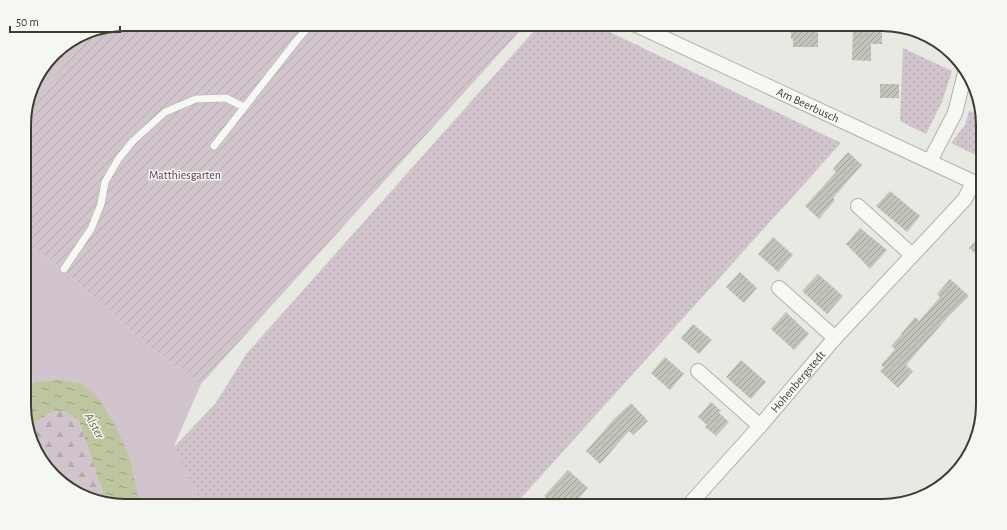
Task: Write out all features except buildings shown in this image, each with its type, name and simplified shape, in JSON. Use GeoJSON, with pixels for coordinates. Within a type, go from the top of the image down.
{"type":"FeatureCollection","features":[{"type":"Feature","properties":{"kind":"street","name":"Am Beerbusch"},"geometry":{"type":"LineString","coordinates":[[649,31],[976,183]]}},
{"type":"Feature","properties":{"kind":"street"},"geometry":{"type":"LineString","coordinates":[[930,161],[955,113],[964,79]]}},
{"type":"Feature","properties":{"kind":"street","name":"Hohenbergstedt"},"geometry":{"type":"LineString","coordinates":[[694,499],[760,426],[835,338],[976,186]]}},
{"type":"Feature","properties":{"kind":"street"},"geometry":{"type":"LineString","coordinates":[[858,206],[912,255]]}},
{"type":"Feature","properties":{"kind":"street"},"geometry":{"type":"LineString","coordinates":[[779,288],[835,338]]}},
{"type":"Feature","properties":{"kind":"street"},"geometry":{"type":"LineString","coordinates":[[698,371],[760,426]]}},
{"type":"Feature","properties":{"kind":"lane"},"geometry":{"type":"LineString","coordinates":[[214,146],[305,31]]}},
{"type":"Feature","properties":{"kind":"lane"},"geometry":{"type":"LineString","coordinates":[[64,269],[91,229],[101,204],[105,182],[119,158],[133,141],[165,112],[196,99],[226,98],[244,107]]}},
{"type":"Feature","properties":{"kind":"green space","name":"Matthiesgarten"},"geometry":{"type":"Polygon","coordinates":[[[520,31],[201,384],[149,347],[68,274],[31,246],[31,118],[35,97],[89,38],[112,32],[520,31]]]}},
{"type":"Feature","properties":{"kind":"green space"},"geometry":{"type":"Polygon","coordinates":[[[534,31],[608,31],[841,143],[520,499],[199,499],[174,447],[215,404],[247,353],[534,31]]]}},
{"type":"Feature","properties":{"kind":"green space"},"geometry":{"type":"Polygon","coordinates":[[[89,38],[35,97],[44,78],[58,58],[68,50],[89,38]]]}},
{"type":"Feature","properties":{"kind":"green space"},"geometry":{"type":"Polygon","coordinates":[[[903,48],[952,71],[942,102],[926,134],[900,121],[903,48]]]}},
{"type":"Feature","properties":{"kind":"green space"},"geometry":{"type":"Polygon","coordinates":[[[969,111],[975,112],[976,155],[951,143],[965,125],[969,111]]]}},
{"type":"Feature","properties":{"kind":"green space"},"geometry":{"type":"Polygon","coordinates":[[[31,246],[68,274],[149,347],[201,384],[174,446],[199,499],[138,499],[80,383],[59,379],[36,382],[31,386],[31,246]]]}},
{"type":"Feature","properties":{"kind":"green space"},"geometry":{"type":"Polygon","coordinates":[[[54,411],[66,412],[79,421],[104,497],[83,489],[63,476],[54,467],[38,441],[33,424],[54,411]]]}},
{"type":"Feature","properties":{"kind":"water","name":"Alster"},"geometry":{"type":"Polygon","coordinates":[[[59,379],[80,383],[98,397],[116,427],[130,459],[139,499],[104,497],[79,421],[66,412],[54,411],[33,424],[31,386],[36,382],[59,379]]]}}]}
